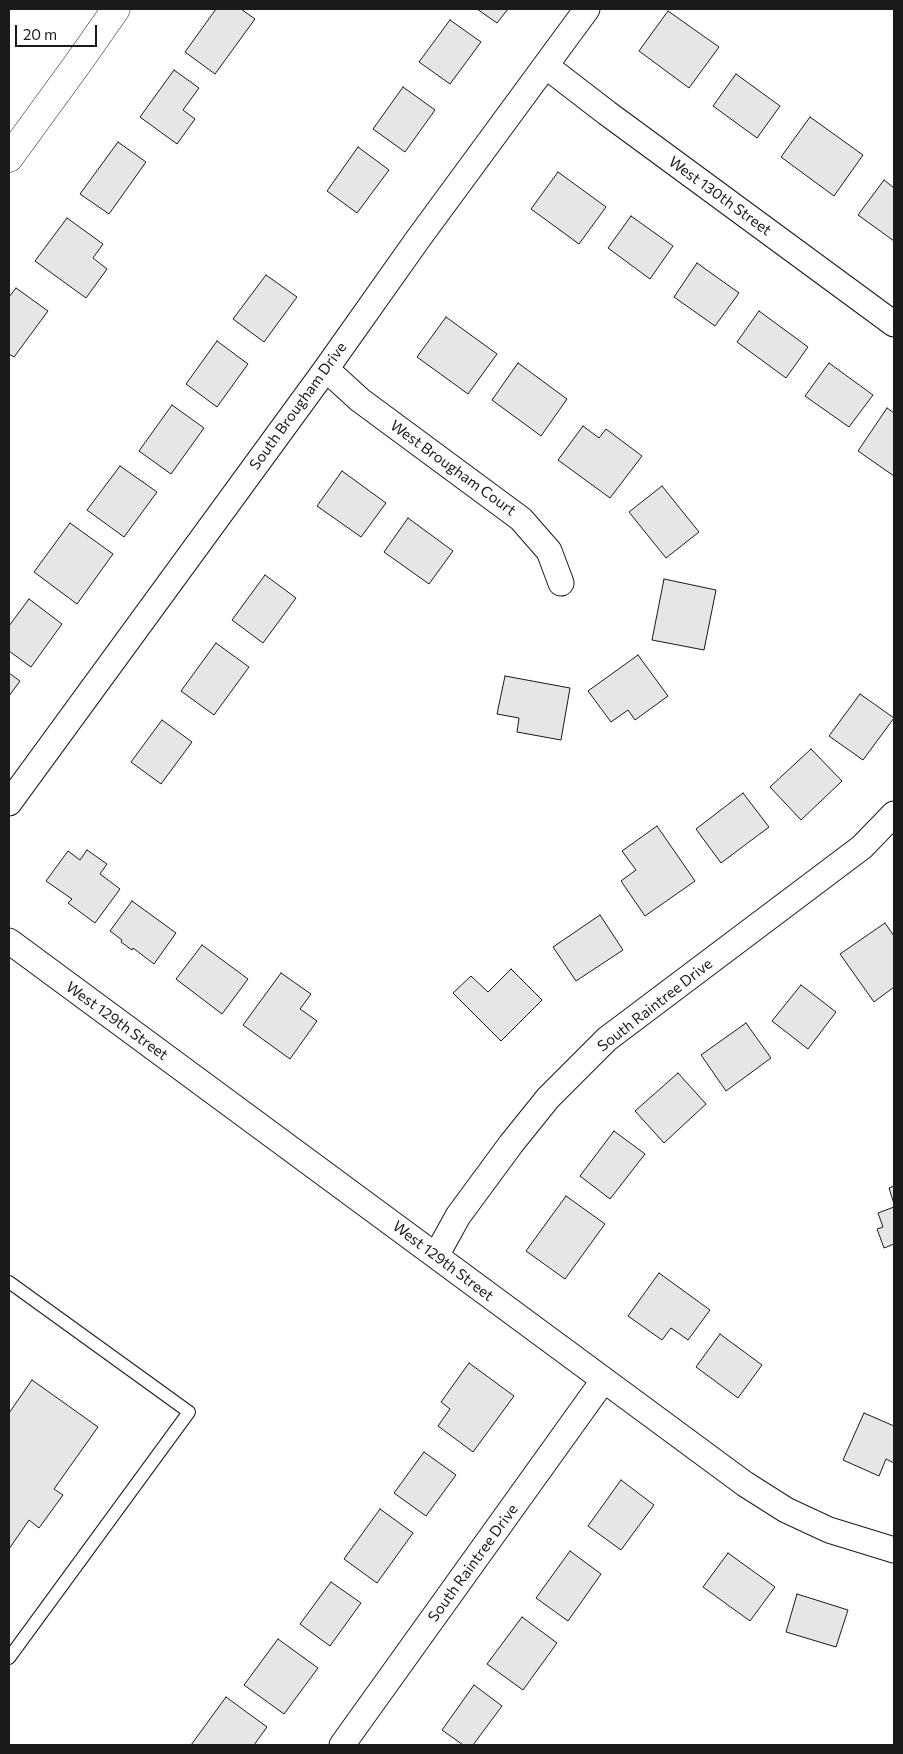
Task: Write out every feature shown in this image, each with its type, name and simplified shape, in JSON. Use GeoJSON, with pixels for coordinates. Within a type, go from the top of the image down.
{"type":"FeatureCollection","features":[{"type":"Feature","properties":{"kind":"street"},"geometry":{"type":"LineString","coordinates":[[9,158],[116,9]]}},
{"type":"Feature","properties":{"kind":"street","name":"South Brougham Drive"},"geometry":{"type":"LineString","coordinates":[[9,803],[326,369],[418,238],[587,9]]}},
{"type":"Feature","properties":{"kind":"street","name":"West 130th Street"},"geometry":{"type":"LineString","coordinates":[[546,66],[894,324]]}},
{"type":"Feature","properties":{"kind":"street","name":"West Brougham Court"},"geometry":{"type":"LineString","coordinates":[[326,369],[360,400],[521,518],[549,551],[561,583]]}},
{"type":"Feature","properties":{"kind":"street","name":"South Raintree Drive"},"geometry":{"type":"LineString","coordinates":[[436,1256],[458,1216],[511,1144],[548,1098],[607,1039],[862,847],[894,814]]}},
{"type":"Feature","properties":{"kind":"street","name":"West 129th Street"},"geometry":{"type":"LineString","coordinates":[[9,941],[745,1484],[786,1510],[829,1530],[894,1550]]}},
{"type":"Feature","properties":{"kind":"street","name":"South Raintree Drive"},"geometry":{"type":"LineString","coordinates":[[342,1745],[603,1381]]}},
{"type":"Feature","properties":{"kind":"lane"},"geometry":{"type":"LineString","coordinates":[[9,1282],[189,1412],[9,1658]]}},
{"type":"Feature","properties":{"kind":"building"},"geometry":{"type":"Polygon","coordinates":[[[216,9],[241,9],[255,19],[215,74],[185,52],[216,9]]]}},
{"type":"Feature","properties":{"kind":"building"},"geometry":{"type":"Polygon","coordinates":[[[477,9],[508,9],[497,23],[477,9]]]}},
{"type":"Feature","properties":{"kind":"building"},"geometry":{"type":"Polygon","coordinates":[[[668,11],[719,47],[689,88],[639,51],[668,11]]]}},
{"type":"Feature","properties":{"kind":"building"},"geometry":{"type":"Polygon","coordinates":[[[450,20],[481,42],[450,84],[419,62],[450,20]]]}},
{"type":"Feature","properties":{"kind":"building"},"geometry":{"type":"Polygon","coordinates":[[[174,70],[199,88],[183,110],[195,119],[177,144],[140,117],[174,70]]]}},
{"type":"Feature","properties":{"kind":"building"},"geometry":{"type":"Polygon","coordinates":[[[736,74],[780,106],[757,138],[713,106],[736,74]]]}},
{"type":"Feature","properties":{"kind":"building"},"geometry":{"type":"Polygon","coordinates":[[[403,87],[435,110],[405,152],[373,129],[403,87]]]}},
{"type":"Feature","properties":{"kind":"building"},"geometry":{"type":"Polygon","coordinates":[[[810,117],[863,155],[834,196],[781,157],[810,117]]]}},
{"type":"Feature","properties":{"kind":"building"},"geometry":{"type":"Polygon","coordinates":[[[118,142],[146,162],[109,214],[80,194],[118,142]]]}},
{"type":"Feature","properties":{"kind":"building"},"geometry":{"type":"Polygon","coordinates":[[[358,147],[389,170],[357,213],[327,191],[358,147]]]}},
{"type":"Feature","properties":{"kind":"building"},"geometry":{"type":"Polygon","coordinates":[[[558,172],[606,207],[579,244],[531,209],[558,172]]]}},
{"type":"Feature","properties":{"kind":"building"},"geometry":{"type":"Polygon","coordinates":[[[884,180],[894,188],[894,241],[858,215],[884,180]]]}},
{"type":"Feature","properties":{"kind":"building"},"geometry":{"type":"Polygon","coordinates":[[[631,216],[673,246],[650,279],[608,248],[631,216]]]}},
{"type":"Feature","properties":{"kind":"building"},"geometry":{"type":"Polygon","coordinates":[[[67,218],[103,244],[93,258],[107,269],[86,298],[35,261],[67,218]]]}},
{"type":"Feature","properties":{"kind":"building"},"geometry":{"type":"Polygon","coordinates":[[[697,263],[739,293],[715,326],[674,297],[697,263]]]}},
{"type":"Feature","properties":{"kind":"building"},"geometry":{"type":"Polygon","coordinates":[[[266,275],[297,297],[264,342],[233,319],[266,275]]]}},
{"type":"Feature","properties":{"kind":"building"},"geometry":{"type":"Polygon","coordinates":[[[16,288],[48,311],[14,357],[9,354],[9,297],[16,288]]]}},
{"type":"Feature","properties":{"kind":"building"},"geometry":{"type":"Polygon","coordinates":[[[759,311],[808,347],[786,378],[737,342],[759,311]]]}},
{"type":"Feature","properties":{"kind":"building"},"geometry":{"type":"Polygon","coordinates":[[[446,317],[497,354],[468,394],[417,357],[446,317]]]}},
{"type":"Feature","properties":{"kind":"building"},"geometry":{"type":"Polygon","coordinates":[[[217,341],[248,364],[217,407],[186,384],[217,341]]]}},
{"type":"Feature","properties":{"kind":"building"},"geometry":{"type":"Polygon","coordinates":[[[518,363],[567,399],[541,436],[492,400],[518,363]]]}},
{"type":"Feature","properties":{"kind":"building"},"geometry":{"type":"Polygon","coordinates":[[[829,363],[873,395],[849,427],[805,396],[829,363]]]}},
{"type":"Feature","properties":{"kind":"building"},"geometry":{"type":"Polygon","coordinates":[[[172,405],[204,428],[171,474],[139,451],[172,405]]]}},
{"type":"Feature","properties":{"kind":"building"},"geometry":{"type":"Polygon","coordinates":[[[887,408],[894,413],[894,476],[858,451],[887,408]]]}},
{"type":"Feature","properties":{"kind":"building"},"geometry":{"type":"Polygon","coordinates":[[[583,426],[599,438],[606,429],[642,456],[610,498],[558,460],[583,426]]]}},
{"type":"Feature","properties":{"kind":"building"},"geometry":{"type":"Polygon","coordinates":[[[120,466],[157,492],[124,537],[87,510],[120,466]]]}},
{"type":"Feature","properties":{"kind":"building"},"geometry":{"type":"Polygon","coordinates":[[[342,471],[386,503],[361,537],[317,506],[342,471]]]}},
{"type":"Feature","properties":{"kind":"building"},"geometry":{"type":"Polygon","coordinates":[[[662,486],[699,532],[666,558],[629,512],[662,486]]]}},
{"type":"Feature","properties":{"kind":"building"},"geometry":{"type":"Polygon","coordinates":[[[408,518],[453,551],[429,584],[384,552],[408,518]]]}},
{"type":"Feature","properties":{"kind":"building"},"geometry":{"type":"Polygon","coordinates":[[[70,523],[113,554],[77,604],[34,572],[70,523]]]}},
{"type":"Feature","properties":{"kind":"building"},"geometry":{"type":"Polygon","coordinates":[[[265,575],[296,598],[263,643],[232,620],[265,575]]]}},
{"type":"Feature","properties":{"kind":"building"},"geometry":{"type":"Polygon","coordinates":[[[664,579],[716,590],[704,650],[652,640],[664,579]]]}},
{"type":"Feature","properties":{"kind":"building"},"geometry":{"type":"Polygon","coordinates":[[[29,599],[62,624],[31,667],[9,651],[9,626],[29,599]]]}},
{"type":"Feature","properties":{"kind":"building"},"geometry":{"type":"Polygon","coordinates":[[[216,643],[249,667],[214,715],[181,691],[216,643]]]}},
{"type":"Feature","properties":{"kind":"building"},"geometry":{"type":"Polygon","coordinates":[[[638,655],[668,696],[635,720],[628,710],[611,722],[588,691],[638,655]]]}},
{"type":"Feature","properties":{"kind":"building"},"geometry":{"type":"Polygon","coordinates":[[[9,673],[20,681],[9,696],[9,673]]]}},
{"type":"Feature","properties":{"kind":"building"},"geometry":{"type":"Polygon","coordinates":[[[505,676],[570,688],[561,740],[517,732],[519,718],[497,714],[505,676]]]}},
{"type":"Feature","properties":{"kind":"building"},"geometry":{"type":"Polygon","coordinates":[[[860,694],[894,718],[863,760],[829,736],[860,694]]]}},
{"type":"Feature","properties":{"kind":"building"},"geometry":{"type":"Polygon","coordinates":[[[162,720],[192,742],[161,784],[131,762],[162,720]]]}},
{"type":"Feature","properties":{"kind":"building"},"geometry":{"type":"Polygon","coordinates":[[[811,749],[842,781],[801,820],[770,787],[811,749]]]}},
{"type":"Feature","properties":{"kind":"building"},"geometry":{"type":"Polygon","coordinates":[[[743,793],[769,827],[721,863],[696,829],[743,793]]]}},
{"type":"Feature","properties":{"kind":"building"},"geometry":{"type":"Polygon","coordinates":[[[657,826],[695,881],[645,916],[621,881],[636,870],[622,851],[657,826]]]}},
{"type":"Feature","properties":{"kind":"building"},"geometry":{"type":"Polygon","coordinates":[[[87,850],[107,864],[100,874],[120,889],[95,923],[68,903],[72,899],[46,881],[68,851],[80,860],[87,850]]]}},
{"type":"Feature","properties":{"kind":"building"},"geometry":{"type":"Polygon","coordinates":[[[132,901],[176,933],[154,964],[133,948],[132,950],[121,942],[122,940],[110,931],[132,901]]]}},
{"type":"Feature","properties":{"kind":"building"},"geometry":{"type":"Polygon","coordinates":[[[600,915],[623,950],[576,981],[553,947],[600,915]]]}},
{"type":"Feature","properties":{"kind":"building"},"geometry":{"type":"Polygon","coordinates":[[[885,923],[894,936],[894,987],[874,1002],[840,954],[885,923]]]}},
{"type":"Feature","properties":{"kind":"building"},"geometry":{"type":"Polygon","coordinates":[[[202,945],[248,979],[222,1014],[176,979],[202,945]]]}},
{"type":"Feature","properties":{"kind":"building"},"geometry":{"type":"Polygon","coordinates":[[[511,969],[542,1000],[501,1041],[453,993],[471,976],[488,992],[511,969]]]}},
{"type":"Feature","properties":{"kind":"building"},"geometry":{"type":"Polygon","coordinates":[[[281,973],[311,994],[300,1009],[317,1021],[290,1059],[243,1025],[281,973]]]}},
{"type":"Feature","properties":{"kind":"building"},"geometry":{"type":"Polygon","coordinates":[[[801,985],[836,1012],[808,1049],[772,1021],[801,985]]]}},
{"type":"Feature","properties":{"kind":"building"},"geometry":{"type":"Polygon","coordinates":[[[746,1023],[771,1058],[726,1091],[701,1055],[746,1023]]]}},
{"type":"Feature","properties":{"kind":"building"},"geometry":{"type":"Polygon","coordinates":[[[678,1073],[706,1104],[664,1143],[635,1111],[678,1073]]]}},
{"type":"Feature","properties":{"kind":"building"},"geometry":{"type":"Polygon","coordinates":[[[614,1131],[645,1154],[610,1199],[580,1176],[614,1131]]]}},
{"type":"Feature","properties":{"kind":"building"},"geometry":{"type":"Polygon","coordinates":[[[894,1186],[894,1204],[889,1188],[894,1186]]]}},
{"type":"Feature","properties":{"kind":"building"},"geometry":{"type":"Polygon","coordinates":[[[566,1196],[605,1224],[565,1279],[526,1251],[566,1196]]]}},
{"type":"Feature","properties":{"kind":"building"},"geometry":{"type":"Polygon","coordinates":[[[894,1207],[894,1244],[884,1248],[877,1229],[883,1227],[878,1213],[894,1207]]]}},
{"type":"Feature","properties":{"kind":"building"},"geometry":{"type":"Polygon","coordinates":[[[659,1273],[710,1310],[688,1340],[671,1328],[662,1340],[628,1316],[659,1273]]]}},
{"type":"Feature","properties":{"kind":"building"},"geometry":{"type":"Polygon","coordinates":[[[720,1334],[762,1365],[738,1398],[696,1367],[720,1334]]]}},
{"type":"Feature","properties":{"kind":"building"},"geometry":{"type":"Polygon","coordinates":[[[469,1363],[514,1396],[473,1452],[438,1426],[450,1409],[441,1402],[469,1363]]]}},
{"type":"Feature","properties":{"kind":"building"},"geometry":{"type":"Polygon","coordinates":[[[32,1380],[98,1427],[54,1489],[63,1495],[39,1528],[29,1520],[9,1549],[9,1413],[32,1380]]]}},
{"type":"Feature","properties":{"kind":"building"},"geometry":{"type":"Polygon","coordinates":[[[864,1413],[894,1426],[894,1463],[886,1459],[879,1476],[843,1460],[864,1413]]]}},
{"type":"Feature","properties":{"kind":"building"},"geometry":{"type":"Polygon","coordinates":[[[424,1452],[456,1475],[426,1516],[394,1493],[424,1452]]]}},
{"type":"Feature","properties":{"kind":"building"},"geometry":{"type":"Polygon","coordinates":[[[621,1480],[654,1505],[621,1550],[588,1526],[621,1480]]]}},
{"type":"Feature","properties":{"kind":"building"},"geometry":{"type":"Polygon","coordinates":[[[380,1509],[413,1533],[377,1583],[344,1559],[380,1509]]]}},
{"type":"Feature","properties":{"kind":"building"},"geometry":{"type":"Polygon","coordinates":[[[570,1551],[601,1574],[568,1621],[536,1598],[570,1551]]]}},
{"type":"Feature","properties":{"kind":"building"},"geometry":{"type":"Polygon","coordinates":[[[728,1553],[775,1587],[750,1621],[703,1587],[728,1553]]]}},
{"type":"Feature","properties":{"kind":"building"},"geometry":{"type":"Polygon","coordinates":[[[331,1582],[361,1603],[330,1646],[300,1624],[331,1582]]]}},
{"type":"Feature","properties":{"kind":"building"},"geometry":{"type":"Polygon","coordinates":[[[797,1594],[848,1610],[836,1647],[786,1632],[797,1594]]]}},
{"type":"Feature","properties":{"kind":"building"},"geometry":{"type":"Polygon","coordinates":[[[522,1617],[557,1643],[523,1690],[487,1664],[522,1617]]]}},
{"type":"Feature","properties":{"kind":"building"},"geometry":{"type":"Polygon","coordinates":[[[278,1639],[318,1668],[284,1714],[244,1685],[278,1639]]]}},
{"type":"Feature","properties":{"kind":"building"},"geometry":{"type":"Polygon","coordinates":[[[474,1685],[502,1706],[473,1745],[463,1745],[442,1730],[474,1685]]]}},
{"type":"Feature","properties":{"kind":"building"},"geometry":{"type":"Polygon","coordinates":[[[226,1697],[267,1727],[254,1745],[191,1745],[226,1697]]]}}]}
